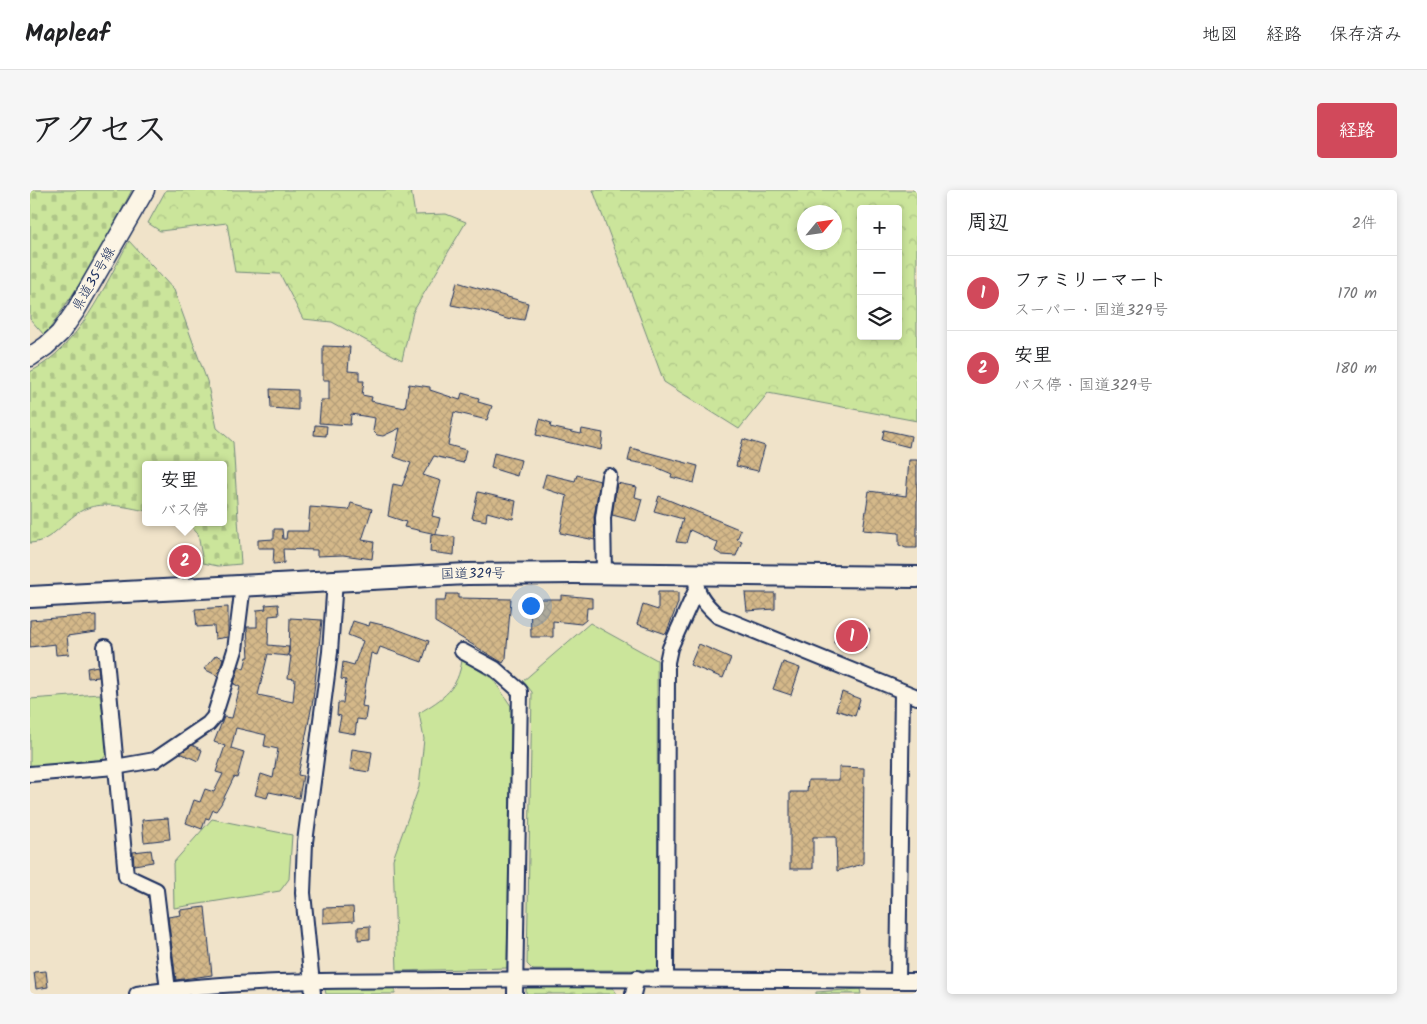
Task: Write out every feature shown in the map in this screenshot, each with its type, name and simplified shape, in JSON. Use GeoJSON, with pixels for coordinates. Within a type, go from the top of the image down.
{"type":"FeatureCollection","features":[{"type":"Feature","properties":{"kind":"highway","name":"国道329号"},"geometry":{"type":"LineString","coordinates":[[30,597],[467,574],[604,573],[696,581],[917,577]]}},
{"type":"Feature","properties":{"kind":"main road","name":"県道35号線"},"geometry":{"type":"LineString","coordinates":[[30,357],[46,346],[60,332],[76,310],[144,190]]}},
{"type":"Feature","properties":{"kind":"street"},"geometry":{"type":"LineString","coordinates":[[604,573],[603,518],[609,476]]}},
{"type":"Feature","properties":{"kind":"street"},"geometry":{"type":"LineString","coordinates":[[312,988],[303,893],[305,842],[330,652],[335,580]]}},
{"type":"Feature","properties":{"kind":"street"},"geometry":{"type":"LineString","coordinates":[[696,581],[708,607],[718,616],[917,697]]}},
{"type":"Feature","properties":{"kind":"street"},"geometry":{"type":"LineString","coordinates":[[666,979],[667,662],[670,648],[696,581]]}},
{"type":"Feature","properties":{"kind":"street"},"geometry":{"type":"LineString","coordinates":[[30,774],[115,766],[155,760],[208,724],[214,717],[235,650],[243,585]]}},
{"type":"Feature","properties":{"kind":"street"},"geometry":{"type":"LineString","coordinates":[[104,647],[126,876],[156,890],[168,990]]}},
{"type":"Feature","properties":{"kind":"street"},"geometry":{"type":"LineString","coordinates":[[462,651],[495,669],[520,691],[515,994]]}},
{"type":"Feature","properties":{"kind":"street"},"geometry":{"type":"LineString","coordinates":[[898,981],[902,692]]}},
{"type":"Feature","properties":{"kind":"street"},"geometry":{"type":"LineString","coordinates":[[633,994],[637,978]]}},
{"type":"Feature","properties":{"kind":"street"},"geometry":{"type":"LineString","coordinates":[[137,994],[168,990],[312,988],[516,979],[637,978],[917,981]]}},
{"type":"Feature","properties":{"kind":"green space"},"geometry":{"type":"Polygon","coordinates":[[[30,190],[132,190],[96,259],[45,336],[30,319],[30,190]]]}},
{"type":"Feature","properties":{"kind":"green space"},"geometry":{"type":"Polygon","coordinates":[[[166,190],[411,190],[415,215],[446,214],[466,222],[413,312],[402,360],[332,322],[303,319],[280,274],[235,272],[227,223],[160,231],[148,223],[166,190]]]}},
{"type":"Feature","properties":{"kind":"green space"},"geometry":{"type":"Polygon","coordinates":[[[593,190],[917,190],[917,421],[768,393],[739,429],[664,382],[593,190]]]}},
{"type":"Feature","properties":{"kind":"green space"},"geometry":{"type":"Polygon","coordinates":[[[129,241],[174,290],[207,381],[217,428],[233,442],[241,564],[218,566],[203,563],[198,534],[191,526],[227,526],[227,461],[142,461],[142,510],[113,505],[88,508],[75,515],[45,539],[30,543],[30,372],[63,347],[76,332],[100,296],[129,241]]]}},
{"type":"Feature","properties":{"kind":"green space"},"geometry":{"type":"Polygon","coordinates":[[[590,623],[657,660],[658,970],[533,970],[527,964],[532,692],[523,681],[590,623]]]}},
{"type":"Feature","properties":{"kind":"green space"},"geometry":{"type":"Polygon","coordinates":[[[462,660],[493,679],[511,706],[507,968],[397,971],[393,859],[419,787],[424,739],[419,713],[443,697],[453,686],[462,660]]]}},
{"type":"Feature","properties":{"kind":"green space"},"geometry":{"type":"Polygon","coordinates":[[[100,694],[108,753],[102,760],[30,769],[30,699],[100,694]]]}},
{"type":"Feature","properties":{"kind":"green space"},"geometry":{"type":"Polygon","coordinates":[[[212,819],[292,835],[289,879],[280,891],[174,908],[173,863],[212,819]]]}},
{"type":"Feature","properties":{"kind":"green space"},"geometry":{"type":"Polygon","coordinates":[[[395,984],[395,994],[326,994],[324,985],[395,984]]]}},
{"type":"Feature","properties":{"kind":"green space"},"geometry":{"type":"Polygon","coordinates":[[[526,987],[613,988],[617,994],[526,994],[526,987]]]}},
{"type":"Feature","properties":{"kind":"green space"},"geometry":{"type":"Polygon","coordinates":[[[860,989],[861,994],[816,994],[816,992],[860,989]]]}},
{"type":"Feature","properties":{"kind":"building"},"geometry":{"type":"Polygon","coordinates":[[[457,282],[528,303],[524,320],[511,318],[510,320],[483,311],[451,305],[457,282]]]}},
{"type":"Feature","properties":{"kind":"building"},"geometry":{"type":"Polygon","coordinates":[[[323,346],[350,347],[348,371],[359,372],[359,381],[364,381],[362,395],[372,397],[371,401],[405,408],[409,384],[430,387],[430,390],[460,400],[462,393],[479,398],[478,402],[492,406],[487,420],[454,412],[448,445],[466,450],[463,463],[434,456],[423,475],[441,481],[432,516],[440,518],[436,534],[404,527],[406,522],[388,516],[393,484],[402,486],[411,463],[394,457],[400,428],[383,436],[377,435],[373,431],[375,418],[351,414],[350,425],[319,423],[321,400],[329,400],[329,380],[323,380],[323,346]]]}},
{"type":"Feature","properties":{"kind":"building"},"geometry":{"type":"Polygon","coordinates":[[[270,389],[298,390],[298,410],[271,408],[270,389]]]}},
{"type":"Feature","properties":{"kind":"building"},"geometry":{"type":"Polygon","coordinates":[[[540,419],[551,423],[550,427],[581,434],[582,429],[603,433],[601,450],[536,435],[540,419]]]}},
{"type":"Feature","properties":{"kind":"building"},"geometry":{"type":"Polygon","coordinates":[[[315,425],[327,426],[326,436],[314,435],[315,425]]]}},
{"type":"Feature","properties":{"kind":"building"},"geometry":{"type":"Polygon","coordinates":[[[884,430],[911,436],[909,447],[882,440],[884,430]]]}},
{"type":"Feature","properties":{"kind":"building"},"geometry":{"type":"Polygon","coordinates":[[[743,439],[765,446],[758,471],[736,466],[743,439]]]}},
{"type":"Feature","properties":{"kind":"building"},"geometry":{"type":"Polygon","coordinates":[[[631,448],[698,466],[694,483],[671,477],[672,474],[651,465],[628,461],[631,448]]]}},
{"type":"Feature","properties":{"kind":"building"},"geometry":{"type":"Polygon","coordinates":[[[494,453],[521,460],[517,476],[491,468],[494,453]]]}},
{"type":"Feature","properties":{"kind":"building"},"geometry":{"type":"Polygon","coordinates":[[[909,460],[917,460],[917,548],[906,548],[899,545],[899,533],[863,530],[869,491],[906,496],[909,460]]]}},
{"type":"Feature","properties":{"kind":"building"},"geometry":{"type":"Polygon","coordinates":[[[546,474],[575,481],[577,475],[600,481],[594,517],[595,540],[560,533],[567,496],[542,488],[546,474]]]}},
{"type":"Feature","properties":{"kind":"building"},"geometry":{"type":"Polygon","coordinates":[[[617,483],[637,487],[635,497],[642,499],[636,521],[612,515],[617,483]]]}},
{"type":"Feature","properties":{"kind":"building"},"geometry":{"type":"Polygon","coordinates":[[[478,492],[516,501],[513,519],[487,512],[486,521],[472,518],[478,492]]]}},
{"type":"Feature","properties":{"kind":"building"},"geometry":{"type":"Polygon","coordinates":[[[659,496],[741,530],[737,539],[742,541],[736,556],[722,555],[715,551],[718,543],[690,530],[686,543],[676,542],[683,519],[654,511],[659,496]]]}},
{"type":"Feature","properties":{"kind":"building"},"geometry":{"type":"Polygon","coordinates":[[[351,503],[372,509],[362,540],[374,542],[372,559],[343,555],[317,556],[317,550],[283,549],[284,563],[273,564],[274,548],[258,548],[258,540],[274,539],[274,529],[282,529],[283,539],[286,539],[287,531],[308,531],[310,507],[349,510],[351,503]]]}},
{"type":"Feature","properties":{"kind":"building"},"geometry":{"type":"Polygon","coordinates":[[[431,534],[455,537],[454,555],[430,552],[431,534]]]}},
{"type":"Feature","properties":{"kind":"building"},"geometry":{"type":"Polygon","coordinates":[[[658,592],[678,592],[678,603],[666,634],[637,624],[643,605],[658,610],[658,592]]]}},
{"type":"Feature","properties":{"kind":"building"},"geometry":{"type":"Polygon","coordinates":[[[745,593],[775,593],[775,609],[747,611],[745,593]]]}},
{"type":"Feature","properties":{"kind":"building"},"geometry":{"type":"Polygon","coordinates":[[[446,594],[458,594],[458,598],[511,599],[506,658],[503,663],[435,622],[435,601],[445,601],[446,594]]]}},
{"type":"Feature","properties":{"kind":"building"},"geometry":{"type":"Polygon","coordinates":[[[561,595],[592,598],[592,608],[587,608],[586,620],[581,624],[553,621],[553,637],[531,637],[530,599],[561,599],[561,595]]]}},
{"type":"Feature","properties":{"kind":"building"},"geometry":{"type":"Polygon","coordinates":[[[278,604],[279,615],[269,616],[268,645],[289,647],[288,656],[268,654],[258,695],[293,702],[295,679],[288,678],[291,656],[289,656],[290,618],[322,620],[313,700],[298,775],[303,776],[299,798],[269,792],[267,798],[255,795],[261,774],[273,778],[278,749],[264,746],[266,735],[236,728],[231,748],[244,752],[237,778],[234,777],[221,804],[216,811],[213,810],[209,819],[206,818],[202,829],[186,823],[194,800],[200,802],[205,789],[214,792],[223,774],[216,772],[225,746],[214,742],[224,717],[232,718],[240,687],[234,684],[239,666],[244,669],[247,657],[249,657],[247,627],[257,627],[257,610],[266,609],[265,605],[278,604]]]}},
{"type":"Feature","properties":{"kind":"building"},"geometry":{"type":"Polygon","coordinates":[[[228,607],[228,637],[215,639],[214,626],[197,627],[195,609],[228,607]]]}},
{"type":"Feature","properties":{"kind":"building"},"geometry":{"type":"Polygon","coordinates":[[[96,615],[96,632],[67,636],[69,654],[56,655],[55,644],[30,647],[30,620],[96,615]]]}},
{"type":"Feature","properties":{"kind":"building"},"geometry":{"type":"Polygon","coordinates":[[[353,621],[369,626],[370,622],[391,627],[429,641],[422,662],[380,647],[377,655],[371,653],[362,706],[367,707],[365,720],[357,719],[355,734],[338,731],[341,716],[337,715],[338,703],[343,703],[346,680],[341,679],[343,662],[354,665],[363,641],[348,635],[353,621]]]}},
{"type":"Feature","properties":{"kind":"building"},"geometry":{"type":"Polygon","coordinates":[[[838,623],[870,629],[865,649],[834,643],[838,623]]]}},
{"type":"Feature","properties":{"kind":"building"},"geometry":{"type":"Polygon","coordinates":[[[699,644],[731,658],[723,678],[690,665],[699,644]]]}},
{"type":"Feature","properties":{"kind":"building"},"geometry":{"type":"Polygon","coordinates":[[[216,655],[223,658],[218,676],[204,669],[216,655]]]}},
{"type":"Feature","properties":{"kind":"building"},"geometry":{"type":"Polygon","coordinates":[[[783,662],[800,668],[791,695],[773,689],[783,662]]]}},
{"type":"Feature","properties":{"kind":"building"},"geometry":{"type":"Polygon","coordinates":[[[98,666],[99,677],[88,678],[87,668],[98,666]]]}},
{"type":"Feature","properties":{"kind":"building"},"geometry":{"type":"Polygon","coordinates":[[[842,692],[860,699],[855,716],[836,710],[842,692]]]}},
{"type":"Feature","properties":{"kind":"building"},"geometry":{"type":"Polygon","coordinates":[[[192,745],[202,750],[198,761],[180,753],[192,745]]]}},
{"type":"Feature","properties":{"kind":"building"},"geometry":{"type":"Polygon","coordinates":[[[352,749],[372,752],[369,772],[350,769],[352,749]]]}},
{"type":"Feature","properties":{"kind":"building"},"geometry":{"type":"Polygon","coordinates":[[[839,767],[864,768],[863,864],[837,871],[836,837],[813,837],[813,869],[790,869],[790,792],[807,792],[808,780],[839,780],[839,767]]]}},
{"type":"Feature","properties":{"kind":"building"},"geometry":{"type":"Polygon","coordinates":[[[168,818],[170,839],[144,842],[142,820],[168,818]]]}},
{"type":"Feature","properties":{"kind":"building"},"geometry":{"type":"Polygon","coordinates":[[[151,850],[153,862],[134,865],[133,852],[151,850]]]}},
{"type":"Feature","properties":{"kind":"building"},"geometry":{"type":"Polygon","coordinates":[[[205,907],[212,975],[176,980],[168,917],[181,915],[180,910],[205,907]]]}},
{"type":"Feature","properties":{"kind":"building"},"geometry":{"type":"Polygon","coordinates":[[[353,907],[354,921],[323,923],[323,908],[353,907]]]}},
{"type":"Feature","properties":{"kind":"building"},"geometry":{"type":"Polygon","coordinates":[[[370,926],[370,939],[358,940],[358,927],[370,926]]]}},
{"type":"Feature","properties":{"kind":"building"},"geometry":{"type":"Polygon","coordinates":[[[46,971],[48,987],[36,989],[34,972],[46,971]]]}},
{"type":"Feature","properties":{"kind":"place","name":"安里"},"geometry":{"type":"Point","coordinates":[185,561]}},
{"type":"Feature","properties":{"kind":"place","name":"ファミリーマート"},"geometry":{"type":"Point","coordinates":[852,636]}}]}
